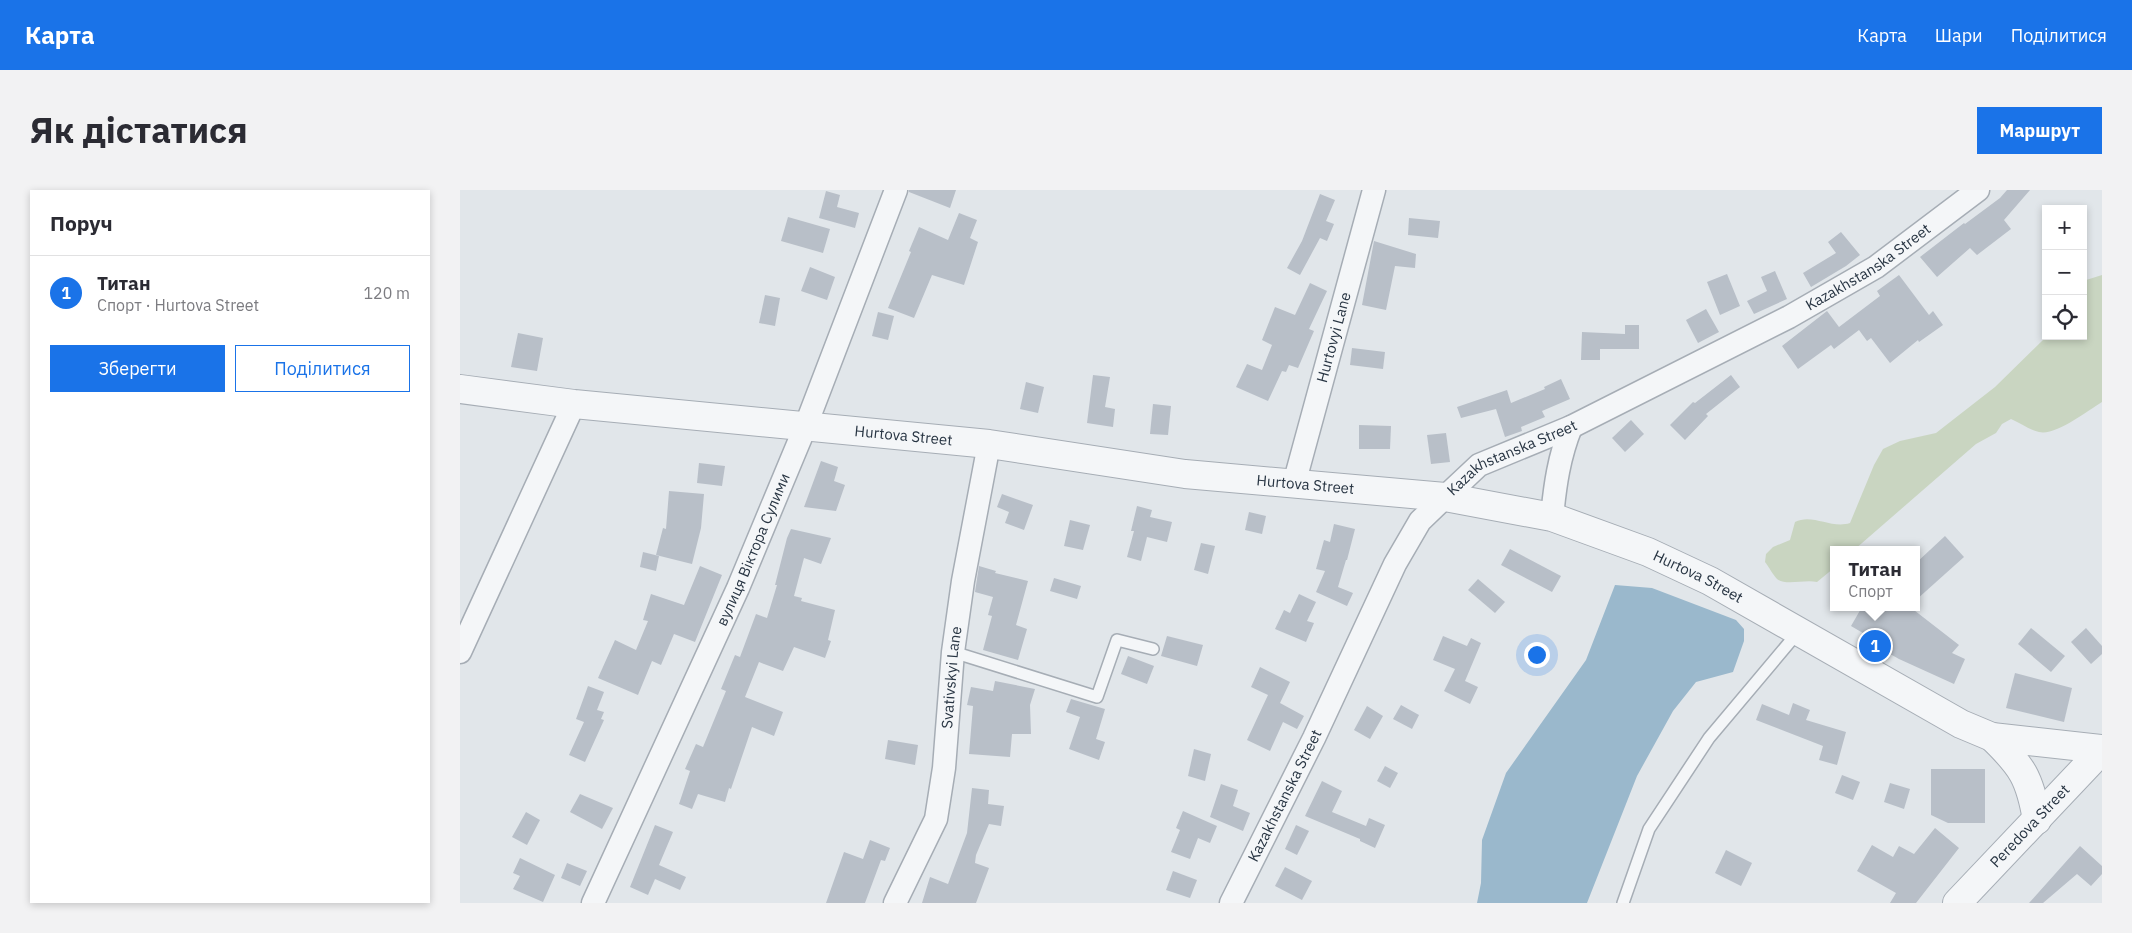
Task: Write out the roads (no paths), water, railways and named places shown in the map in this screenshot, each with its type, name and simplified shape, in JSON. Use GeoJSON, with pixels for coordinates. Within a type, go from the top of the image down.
{"type":"FeatureCollection","features":[{"type":"Feature","properties":{"kind":"street","name":"вулиця Віктора Сулими"},"geometry":{"type":"LineString","coordinates":[[593,903],[738,588],[806,425],[896,190]]}},
{"type":"Feature","properties":{"kind":"street","name":"Hurtovyi Lane"},"geometry":{"type":"LineString","coordinates":[[1294,484],[1374,190]]}},
{"type":"Feature","properties":{"kind":"street","name":"Kazakhstanska Street"},"geometry":{"type":"LineString","coordinates":[[1230,903],[1314,738],[1395,564],[1420,521],[1445,497],[1479,465],[1571,427],[1789,318],[1876,267],[1978,190]]}},
{"type":"Feature","properties":{"kind":"street","name":"Hurtova Street"},"geometry":{"type":"LineString","coordinates":[[460,389],[574,404],[989,444],[1185,474],[1445,497],[1552,517],[1648,552],[1710,581],[1961,724],[1992,737],[2102,749]]}},
{"type":"Feature","properties":{"kind":"street"},"geometry":{"type":"LineString","coordinates":[[460,652],[574,404]]}},
{"type":"Feature","properties":{"kind":"street"},"geometry":{"type":"LineString","coordinates":[[1552,517],[1556,474],[1571,427]]}},
{"type":"Feature","properties":{"kind":"street","name":"Svativskyi Lane"},"geometry":{"type":"LineString","coordinates":[[895,903],[936,818],[944,768],[953,652],[963,581],[989,444]]}},
{"type":"Feature","properties":{"kind":"street"},"geometry":{"type":"LineString","coordinates":[[1992,737],[2015,759],[2026,778],[2033,797],[2037,820]]}},
{"type":"Feature","properties":{"kind":"street","name":"Peredova Street"},"geometry":{"type":"LineString","coordinates":[[1957,903],[2102,749]]}},
{"type":"Feature","properties":{"kind":"lane"},"geometry":{"type":"LineString","coordinates":[[1623,903],[1649,829],[1709,738],[1799,631]]}},
{"type":"Feature","properties":{"kind":"lane"},"geometry":{"type":"LineString","coordinates":[[953,652],[1096,697],[1117,640],[1153,648]]}},
{"type":"Feature","properties":{"kind":"water"},"geometry":{"type":"Polygon","coordinates":[[[1615,585],[1652,588],[1736,620],[1744,629],[1744,641],[1733,672],[1696,682],[1673,711],[1637,776],[1587,903],[1477,903],[1481,883],[1482,840],[1506,773],[1586,660],[1615,585]]]}},
{"type":"Feature","properties":{"kind":"place","name":"Титан"},"geometry":{"type":"Point","coordinates":[1875,646]}}]}
